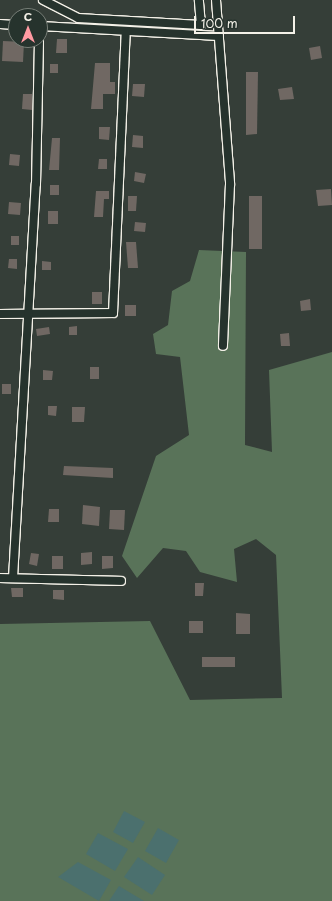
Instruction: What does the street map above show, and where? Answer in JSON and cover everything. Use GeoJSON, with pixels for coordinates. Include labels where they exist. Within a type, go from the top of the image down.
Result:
{"type":"FeatureCollection","features":[{"type":"Feature","properties":{"kind":"street"},"geometry":{"type":"LineString","coordinates":[[43,0],[78,18],[200,25],[199,0]]}},
{"type":"Feature","properties":{"kind":"street"},"geometry":{"type":"LineString","coordinates":[[216,0],[230,184],[223,346]]}},
{"type":"Feature","properties":{"kind":"street"},"geometry":{"type":"LineString","coordinates":[[48,26],[219,36]]}},
{"type":"Feature","properties":{"kind":"street"},"geometry":{"type":"LineString","coordinates":[[0,314],[113,313],[126,31]]}},
{"type":"Feature","properties":{"kind":"street"},"geometry":{"type":"LineString","coordinates":[[13,578],[27,314],[36,184],[39,48]]}},
{"type":"Feature","properties":{"kind":"street"},"geometry":{"type":"LineString","coordinates":[[0,578],[121,581]]}},
{"type":"Feature","properties":{"kind":"green space"},"geometry":{"type":"Polygon","coordinates":[[[199,250],[246,252],[245,445],[272,452],[269,370],[332,352],[332,901],[0,901],[0,624],[150,621],[190,700],[282,698],[276,555],[256,539],[234,549],[237,582],[200,572],[186,551],[163,548],[137,578],[122,556],[156,456],[189,435],[180,357],[156,354],[153,334],[168,325],[172,291],[190,281],[199,250]]]}},
{"type":"Feature","properties":{"kind":"water"},"geometry":{"type":"Polygon","coordinates":[[[124,811],[145,822],[133,843],[113,832],[124,811]]]}},
{"type":"Feature","properties":{"kind":"water"},"geometry":{"type":"Polygon","coordinates":[[[158,828],[179,840],[166,863],[145,851],[158,828]]]}},
{"type":"Feature","properties":{"kind":"water"},"geometry":{"type":"Polygon","coordinates":[[[98,833],[128,849],[115,871],[86,854],[98,833]]]}},
{"type":"Feature","properties":{"kind":"water"},"geometry":{"type":"Polygon","coordinates":[[[138,857],[165,875],[152,895],[124,877],[138,857]]]}},
{"type":"Feature","properties":{"kind":"water"},"geometry":{"type":"Polygon","coordinates":[[[78,862],[111,880],[99,901],[58,877],[78,862]]]}},
{"type":"Feature","properties":{"kind":"water"},"geometry":{"type":"Polygon","coordinates":[[[119,886],[144,901],[109,901],[119,886]]]}},
{"type":"Feature","properties":{"kind":"building"},"geometry":{"type":"Polygon","coordinates":[[[57,39],[67,39],[67,53],[56,53],[57,39]]]}},
{"type":"Feature","properties":{"kind":"building"},"geometry":{"type":"Polygon","coordinates":[[[3,41],[8,41],[8,48],[24,48],[23,62],[2,61],[3,41]]]}},
{"type":"Feature","properties":{"kind":"building"},"geometry":{"type":"Polygon","coordinates":[[[320,46],[322,58],[311,60],[309,48],[320,46]]]}},
{"type":"Feature","properties":{"kind":"building"},"geometry":{"type":"Polygon","coordinates":[[[95,63],[110,63],[110,82],[115,82],[115,94],[103,94],[103,109],[91,109],[95,63]]]}},
{"type":"Feature","properties":{"kind":"building"},"geometry":{"type":"Polygon","coordinates":[[[50,64],[58,64],[58,73],[50,73],[50,64]]]}},
{"type":"Feature","properties":{"kind":"building"},"geometry":{"type":"Polygon","coordinates":[[[246,72],[258,72],[257,134],[246,135],[246,72]]]}},
{"type":"Feature","properties":{"kind":"building"},"geometry":{"type":"Polygon","coordinates":[[[133,84],[145,84],[144,97],[132,96],[133,84]]]}},
{"type":"Feature","properties":{"kind":"building"},"geometry":{"type":"Polygon","coordinates":[[[292,87],[294,99],[280,100],[278,89],[292,87]]]}},
{"type":"Feature","properties":{"kind":"building"},"geometry":{"type":"Polygon","coordinates":[[[23,94],[32,94],[32,110],[22,109],[23,94]]]}},
{"type":"Feature","properties":{"kind":"building"},"geometry":{"type":"Polygon","coordinates":[[[99,127],[110,127],[109,140],[99,139],[99,127]]]}},
{"type":"Feature","properties":{"kind":"building"},"geometry":{"type":"Polygon","coordinates":[[[133,135],[143,136],[143,148],[132,147],[133,135]]]}},
{"type":"Feature","properties":{"kind":"building"},"geometry":{"type":"Polygon","coordinates":[[[52,138],[60,138],[59,170],[49,170],[52,138]]]}},
{"type":"Feature","properties":{"kind":"building"},"geometry":{"type":"Polygon","coordinates":[[[10,154],[20,155],[19,166],[9,165],[10,154]]]}},
{"type":"Feature","properties":{"kind":"building"},"geometry":{"type":"Polygon","coordinates":[[[99,159],[107,159],[107,169],[98,169],[99,159]]]}},
{"type":"Feature","properties":{"kind":"building"},"geometry":{"type":"Polygon","coordinates":[[[135,172],[146,174],[144,183],[134,181],[135,172]]]}},
{"type":"Feature","properties":{"kind":"building"},"geometry":{"type":"Polygon","coordinates":[[[50,185],[59,185],[59,195],[50,195],[50,185]]]}},
{"type":"Feature","properties":{"kind":"building"},"geometry":{"type":"Polygon","coordinates":[[[331,189],[332,205],[318,206],[316,190],[331,189]]]}},
{"type":"Feature","properties":{"kind":"building"},"geometry":{"type":"Polygon","coordinates":[[[96,191],[109,191],[109,199],[104,199],[103,217],[94,217],[96,191]]]}},
{"type":"Feature","properties":{"kind":"building"},"geometry":{"type":"Polygon","coordinates":[[[128,196],[137,196],[136,211],[128,211],[128,196]]]}},
{"type":"Feature","properties":{"kind":"building"},"geometry":{"type":"Polygon","coordinates":[[[249,196],[262,196],[262,249],[249,249],[249,196]]]}},
{"type":"Feature","properties":{"kind":"building"},"geometry":{"type":"Polygon","coordinates":[[[9,202],[21,203],[20,215],[8,214],[9,202]]]}},
{"type":"Feature","properties":{"kind":"building"},"geometry":{"type":"Polygon","coordinates":[[[48,211],[58,211],[58,224],[48,224],[48,211]]]}},
{"type":"Feature","properties":{"kind":"building"},"geometry":{"type":"Polygon","coordinates":[[[135,222],[146,223],[145,232],[134,231],[135,222]]]}},
{"type":"Feature","properties":{"kind":"building"},"geometry":{"type":"Polygon","coordinates":[[[11,236],[19,236],[19,245],[11,245],[11,236]]]}},
{"type":"Feature","properties":{"kind":"building"},"geometry":{"type":"Polygon","coordinates":[[[126,242],[136,242],[138,268],[128,268],[126,242]]]}},
{"type":"Feature","properties":{"kind":"building"},"geometry":{"type":"Polygon","coordinates":[[[9,259],[17,259],[17,269],[8,268],[9,259]]]}},
{"type":"Feature","properties":{"kind":"building"},"geometry":{"type":"Polygon","coordinates":[[[42,261],[51,262],[51,270],[42,270],[42,261]]]}},
{"type":"Feature","properties":{"kind":"building"},"geometry":{"type":"Polygon","coordinates":[[[92,292],[102,292],[102,304],[92,304],[92,292]]]}},
{"type":"Feature","properties":{"kind":"building"},"geometry":{"type":"Polygon","coordinates":[[[310,299],[311,310],[301,311],[300,301],[310,299]]]}},
{"type":"Feature","properties":{"kind":"building"},"geometry":{"type":"Polygon","coordinates":[[[125,305],[136,305],[136,316],[125,316],[125,305]]]}},
{"type":"Feature","properties":{"kind":"building"},"geometry":{"type":"Polygon","coordinates":[[[77,326],[77,335],[69,335],[69,327],[77,326]]]}},
{"type":"Feature","properties":{"kind":"building"},"geometry":{"type":"Polygon","coordinates":[[[49,327],[50,334],[37,336],[36,329],[49,327]]]}},
{"type":"Feature","properties":{"kind":"building"},"geometry":{"type":"Polygon","coordinates":[[[289,333],[290,346],[281,346],[280,334],[289,333]]]}},
{"type":"Feature","properties":{"kind":"building"},"geometry":{"type":"Polygon","coordinates":[[[90,367],[99,367],[99,379],[90,379],[90,367]]]}},
{"type":"Feature","properties":{"kind":"building"},"geometry":{"type":"Polygon","coordinates":[[[43,370],[53,371],[52,380],[43,380],[43,370]]]}},
{"type":"Feature","properties":{"kind":"building"},"geometry":{"type":"Polygon","coordinates":[[[2,384],[11,384],[11,394],[2,394],[2,384]]]}},
{"type":"Feature","properties":{"kind":"building"},"geometry":{"type":"Polygon","coordinates":[[[48,406],[57,406],[56,416],[48,415],[48,406]]]}},
{"type":"Feature","properties":{"kind":"building"},"geometry":{"type":"Polygon","coordinates":[[[72,407],[85,407],[84,422],[72,422],[72,407]]]}},
{"type":"Feature","properties":{"kind":"building"},"geometry":{"type":"Polygon","coordinates":[[[64,466],[113,468],[113,478],[63,475],[64,466]]]}},
{"type":"Feature","properties":{"kind":"building"},"geometry":{"type":"Polygon","coordinates":[[[83,505],[100,507],[99,526],[82,524],[83,505]]]}},
{"type":"Feature","properties":{"kind":"building"},"geometry":{"type":"Polygon","coordinates":[[[49,509],[59,509],[59,522],[48,522],[49,509]]]}},
{"type":"Feature","properties":{"kind":"building"},"geometry":{"type":"Polygon","coordinates":[[[110,510],[125,510],[124,530],[109,529],[110,510]]]}},
{"type":"Feature","properties":{"kind":"building"},"geometry":{"type":"Polygon","coordinates":[[[92,552],[92,564],[81,565],[81,553],[92,552]]]}},
{"type":"Feature","properties":{"kind":"building"},"geometry":{"type":"Polygon","coordinates":[[[31,553],[39,554],[37,566],[29,564],[31,553]]]}},
{"type":"Feature","properties":{"kind":"building"},"geometry":{"type":"Polygon","coordinates":[[[52,556],[63,556],[63,569],[52,569],[52,556]]]}},
{"type":"Feature","properties":{"kind":"building"},"geometry":{"type":"Polygon","coordinates":[[[102,556],[113,556],[113,568],[102,569],[102,556]]]}},
{"type":"Feature","properties":{"kind":"building"},"geometry":{"type":"Polygon","coordinates":[[[195,583],[204,583],[203,596],[195,596],[195,583]]]}},
{"type":"Feature","properties":{"kind":"building"},"geometry":{"type":"Polygon","coordinates":[[[11,588],[23,588],[23,597],[12,597],[11,588]]]}},
{"type":"Feature","properties":{"kind":"building"},"geometry":{"type":"Polygon","coordinates":[[[53,590],[64,590],[64,600],[53,599],[53,590]]]}},
{"type":"Feature","properties":{"kind":"building"},"geometry":{"type":"Polygon","coordinates":[[[236,613],[250,614],[250,634],[236,634],[236,613]]]}},
{"type":"Feature","properties":{"kind":"building"},"geometry":{"type":"Polygon","coordinates":[[[189,621],[203,621],[203,633],[189,633],[189,621]]]}},
{"type":"Feature","properties":{"kind":"building"},"geometry":{"type":"Polygon","coordinates":[[[202,657],[235,657],[235,667],[202,667],[202,657]]]}}]}
